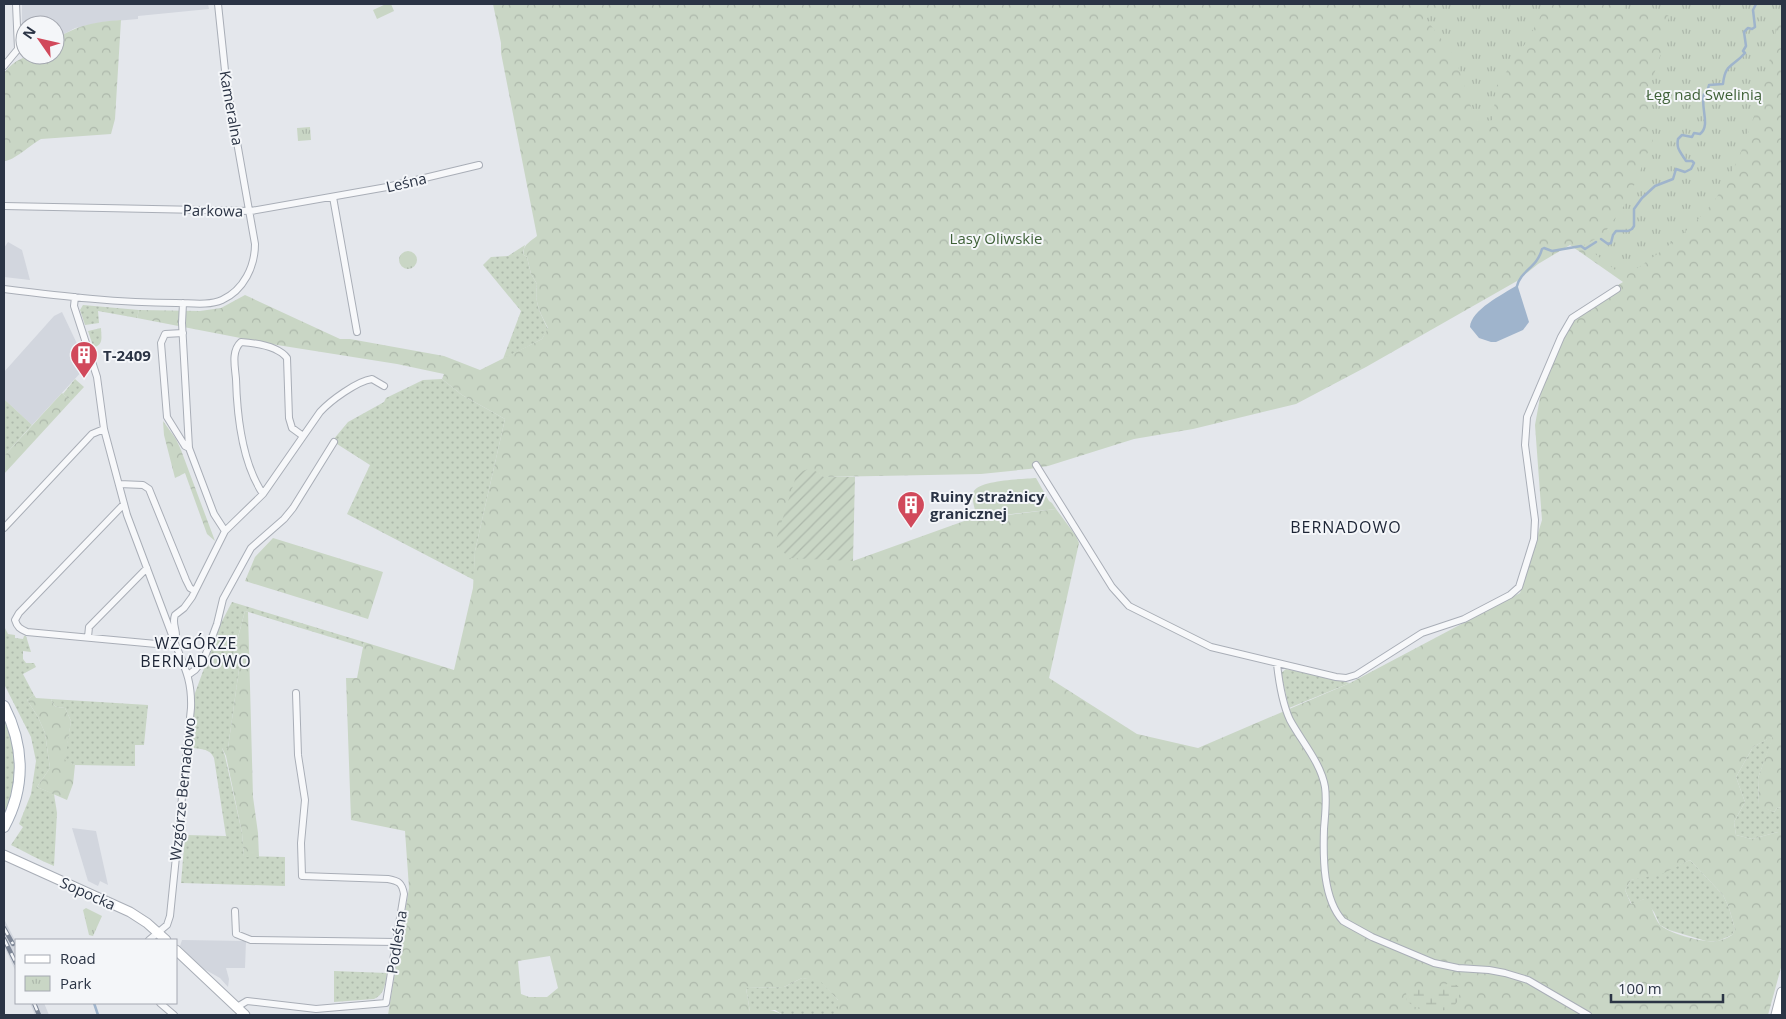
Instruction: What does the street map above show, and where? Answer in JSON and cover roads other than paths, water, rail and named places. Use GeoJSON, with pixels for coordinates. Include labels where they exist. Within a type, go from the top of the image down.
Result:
{"type":"FeatureCollection","features":[{"type":"Feature","properties":{"kind":"main road"},"geometry":{"type":"LineString","coordinates":[[4,706],[15,732],[21,765],[16,800],[4,827]]}},
{"type":"Feature","properties":{"kind":"main road","name":"Sopocka"},"geometry":{"type":"LineString","coordinates":[[4,854],[130,912],[142,919],[165,939]]}},
{"type":"Feature","properties":{"kind":"main road"},"geometry":{"type":"LineString","coordinates":[[178,952],[246,1015]]}},
{"type":"Feature","properties":{"kind":"main road"},"geometry":{"type":"LineString","coordinates":[[1776,1015],[1782,992]]}},
{"type":"Feature","properties":{"kind":"street"},"geometry":{"type":"LineString","coordinates":[[4,66],[18,49],[16,4]]}},
{"type":"Feature","properties":{"kind":"street","name":"Kameralna"},"geometry":{"type":"LineString","coordinates":[[218,4],[226,75],[251,211]]}},
{"type":"Feature","properties":{"kind":"street","name":"Leśna"},"geometry":{"type":"LineString","coordinates":[[251,211],[387,187],[479,165]]}},
{"type":"Feature","properties":{"kind":"street"},"geometry":{"type":"LineString","coordinates":[[333,197],[357,332]]}},
{"type":"Feature","properties":{"kind":"street","name":"Parkowa"},"geometry":{"type":"LineString","coordinates":[[4,206],[251,211],[255,252],[250,272],[227,297],[219,301],[197,304],[136,302],[4,289]]}},
{"type":"Feature","properties":{"kind":"street"},"geometry":{"type":"LineString","coordinates":[[1036,465],[1112,588],[1129,606],[1211,647],[1336,677],[1346,678],[1356,675],[1422,633],[1464,619],[1516,590],[1521,582],[1534,539],[1535,520],[1525,445],[1527,417],[1561,338],[1572,318],[1617,289]]}},
{"type":"Feature","properties":{"kind":"street","name":"Wzgórze Bernadowo"},"geometry":{"type":"LineString","coordinates":[[75,297],[74,306],[97,377],[104,428],[124,504],[188,675],[191,690],[191,708],[170,916],[167,925],[159,934]]}},
{"type":"Feature","properties":{"kind":"street"},"geometry":{"type":"LineString","coordinates":[[183,303],[189,448],[214,514],[225,531]]}},
{"type":"Feature","properties":{"kind":"street"},"geometry":{"type":"LineString","coordinates":[[183,333],[165,334],[161,343],[166,417],[185,446],[189,448]]}},
{"type":"Feature","properties":{"kind":"street"},"geometry":{"type":"LineString","coordinates":[[264,494],[258,486],[246,451],[238,417],[235,352],[241,342],[272,348],[284,354],[287,358],[290,424],[292,428],[303,436]]}},
{"type":"Feature","properties":{"kind":"street","name":"Wzgórze Bernadowo"},"geometry":{"type":"LineString","coordinates":[[175,643],[177,634],[173,625],[175,615],[189,602],[225,531],[264,494],[303,436],[328,404],[363,381],[372,379],[384,386]]}},
{"type":"Feature","properties":{"kind":"street"},"geometry":{"type":"LineString","coordinates":[[4,528],[92,434],[104,428]]}},
{"type":"Feature","properties":{"kind":"street"},"geometry":{"type":"LineString","coordinates":[[188,675],[195,670],[204,658],[224,599],[251,548],[293,508],[334,442]]}},
{"type":"Feature","properties":{"kind":"street"},"geometry":{"type":"LineString","coordinates":[[119,484],[143,485],[150,489],[186,580],[190,588],[195,591]]}},
{"type":"Feature","properties":{"kind":"street"},"geometry":{"type":"LineString","coordinates":[[124,504],[18,614],[15,620],[16,625],[27,632],[167,645],[175,643]]}},
{"type":"Feature","properties":{"kind":"street"},"geometry":{"type":"LineString","coordinates":[[88,637],[89,627],[147,568]]}},
{"type":"Feature","properties":{"kind":"street"},"geometry":{"type":"LineString","coordinates":[[1277,664],[1289,718],[1317,764],[1325,787],[1324,857],[1329,892],[1343,921],[1372,937],[1434,963],[1458,968],[1489,970],[1528,980],[1588,1015]]}},
{"type":"Feature","properties":{"kind":"street","name":"Podleśna"},"geometry":{"type":"LineString","coordinates":[[237,1007],[247,1001],[316,1009],[386,1003],[404,894],[403,886],[400,882],[388,879],[302,876],[301,843],[305,800],[298,755],[296,693]]}},
{"type":"Feature","properties":{"kind":"street"},"geometry":{"type":"LineString","coordinates":[[235,911],[236,934],[251,940],[396,942]]}},
{"type":"Feature","properties":{"kind":"street"},"geometry":{"type":"LineString","coordinates":[[151,939],[159,934]]}},
{"type":"Feature","properties":{"kind":"street"},"geometry":{"type":"LineString","coordinates":[[161,1004],[174,1015]]}},
{"type":"Feature","properties":{"kind":"water"},"geometry":{"type":"Polygon","coordinates":[[[1516,286],[1518,287],[1529,322],[1523,330],[1496,342],[1479,338],[1470,327],[1476,315],[1488,303],[1516,286]]]}},
{"type":"Feature","properties":{"kind":"waterway"},"geometry":{"type":"LineString","coordinates":[[1601,239],[1608,244],[1611,243],[1616,231],[1632,229],[1634,226],[1634,209],[1642,198],[1655,186],[1673,179],[1676,169],[1685,172],[1691,169],[1694,163],[1686,161],[1678,148],[1678,139],[1682,135],[1692,137],[1694,133],[1700,134],[1703,130],[1705,126],[1704,94],[1707,92],[1709,85],[1723,84],[1724,77],[1730,66],[1745,53],[1743,51],[1746,46],[1744,32],[1748,28],[1752,29],[1755,27],[1753,10],[1756,4]]}},
{"type":"Feature","properties":{"kind":"waterway"},"geometry":{"type":"LineString","coordinates":[[1517,286],[1522,276],[1537,261],[1542,249],[1552,251],[1581,246],[1585,249],[1596,242]]}},
{"type":"Feature","properties":{"kind":"waterway"},"geometry":{"type":"LineString","coordinates":[[94,1004],[98,1015]]}},
{"type":"Feature","properties":{"kind":"railway"},"geometry":{"type":"LineString","coordinates":[[4,928],[13,944]]}},
{"type":"Feature","properties":{"kind":"railway"},"geometry":{"type":"LineString","coordinates":[[4,939],[15,961]]}},
{"type":"Feature","properties":{"kind":"railway"},"geometry":{"type":"LineString","coordinates":[[34,1004],[39,1015]]}},
{"type":"Feature","properties":{"kind":"place","name":"T-2409"},"geometry":{"type":"Point","coordinates":[84,379]}},
{"type":"Feature","properties":{"kind":"place","name":"Ruiny strażnicy granicznej"},"geometry":{"type":"Point","coordinates":[911,529]}},
{"type":"Feature","properties":{"kind":"district","name":"BERNADOWO"},"geometry":{"type":"Point","coordinates":[1346,527]}},
{"type":"Feature","properties":{"kind":"district","name":"WZGÓRZE BERNADOWO"},"geometry":{"type":"Point","coordinates":[196,652]}},
{"type":"Feature","properties":{"kind":"park label","name":"Łęg nad Swelinią"},"geometry":{"type":"Point","coordinates":[1704,94]}},
{"type":"Feature","properties":{"kind":"park label","name":"Lasy Oliwskie"},"geometry":{"type":"Point","coordinates":[996,238]}}]}
